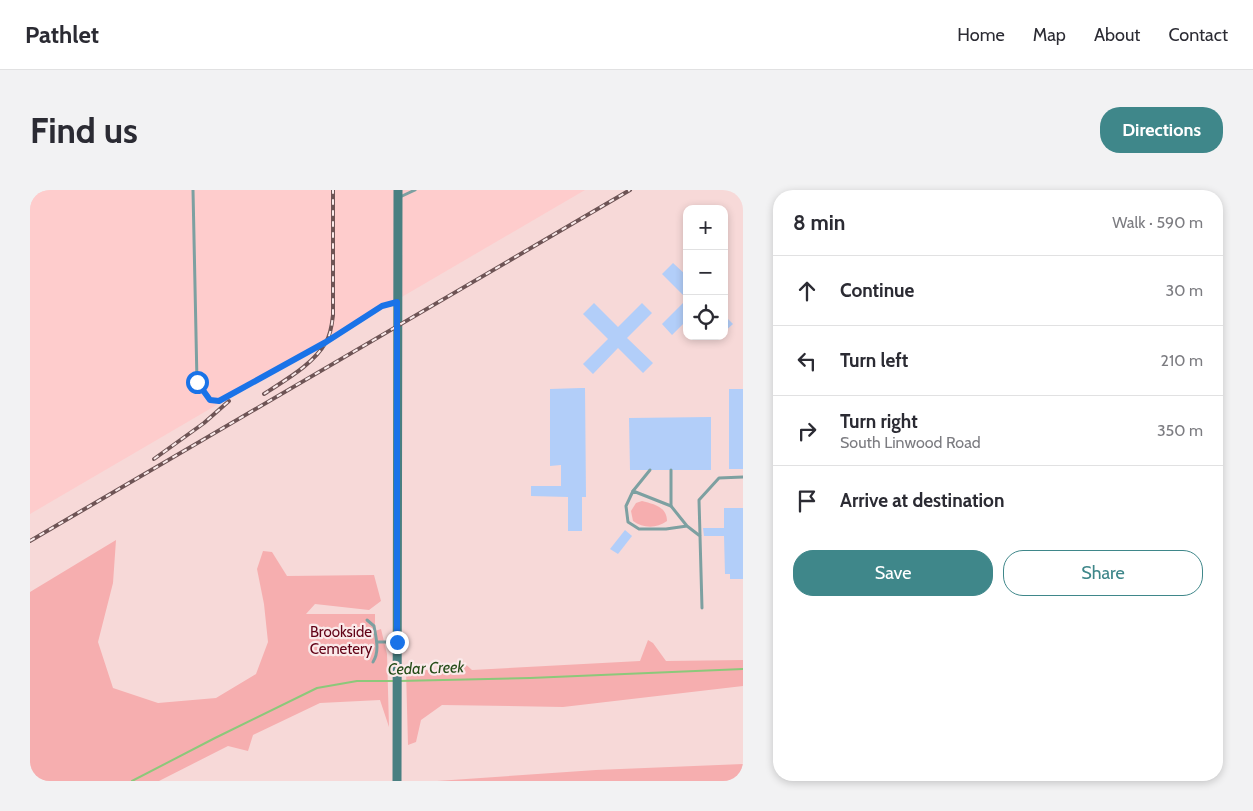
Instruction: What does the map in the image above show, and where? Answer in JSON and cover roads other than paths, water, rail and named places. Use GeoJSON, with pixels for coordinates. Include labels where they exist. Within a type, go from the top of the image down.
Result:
{"type":"FeatureCollection","features":[{"type":"Feature","properties":{"kind":"main road"},"geometry":{"type":"LineString","coordinates":[[397,781],[398,194]]}},
{"type":"Feature","properties":{"kind":"lane"},"geometry":{"type":"LineString","coordinates":[[193,190],[197,382],[210,400],[219,401],[326,342],[382,306],[397,302]]}},
{"type":"Feature","properties":{"kind":"lane"},"geometry":{"type":"LineString","coordinates":[[398,194],[415,190]]}},
{"type":"Feature","properties":{"kind":"lane"},"geometry":{"type":"LineString","coordinates":[[650,470],[633,492],[626,506],[628,522],[639,529],[666,529],[687,526]]}},
{"type":"Feature","properties":{"kind":"lane"},"geometry":{"type":"LineString","coordinates":[[671,470],[671,506]]}},
{"type":"Feature","properties":{"kind":"lane"},"geometry":{"type":"LineString","coordinates":[[702,608],[699,500],[719,478],[743,477]]}},
{"type":"Feature","properties":{"kind":"lane"},"geometry":{"type":"LineString","coordinates":[[633,492],[671,506],[687,526],[700,536]]}},
{"type":"Feature","properties":{"kind":"lane"},"geometry":{"type":"LineString","coordinates":[[367,620],[374,626],[377,642],[376,657],[373,662]]}},
{"type":"Feature","properties":{"kind":"lane"},"geometry":{"type":"LineString","coordinates":[[377,642],[397,642]]}},
{"type":"Feature","properties":{"kind":"waterway","name":"Cedar Creek"},"geometry":{"type":"LineString","coordinates":[[399,681],[530,678],[743,669]]}},
{"type":"Feature","properties":{"kind":"waterway","name":"Cedar Creek"},"geometry":{"type":"LineString","coordinates":[[132,781],[317,688],[357,681],[394,681]]}},
{"type":"Feature","properties":{"kind":"railway"},"geometry":{"type":"LineString","coordinates":[[264,394],[314,358],[329,336],[333,315],[333,190]]}},
{"type":"Feature","properties":{"kind":"railway"},"geometry":{"type":"LineString","coordinates":[[30,541],[630,190]]}},
{"type":"Feature","properties":{"kind":"railway"},"geometry":{"type":"LineString","coordinates":[[154,459],[204,423],[229,401]]}},
{"type":"Feature","properties":{"kind":"park label","name":"Brookside Cemetery"},"geometry":{"type":"Point","coordinates":[341,640]}}]}
